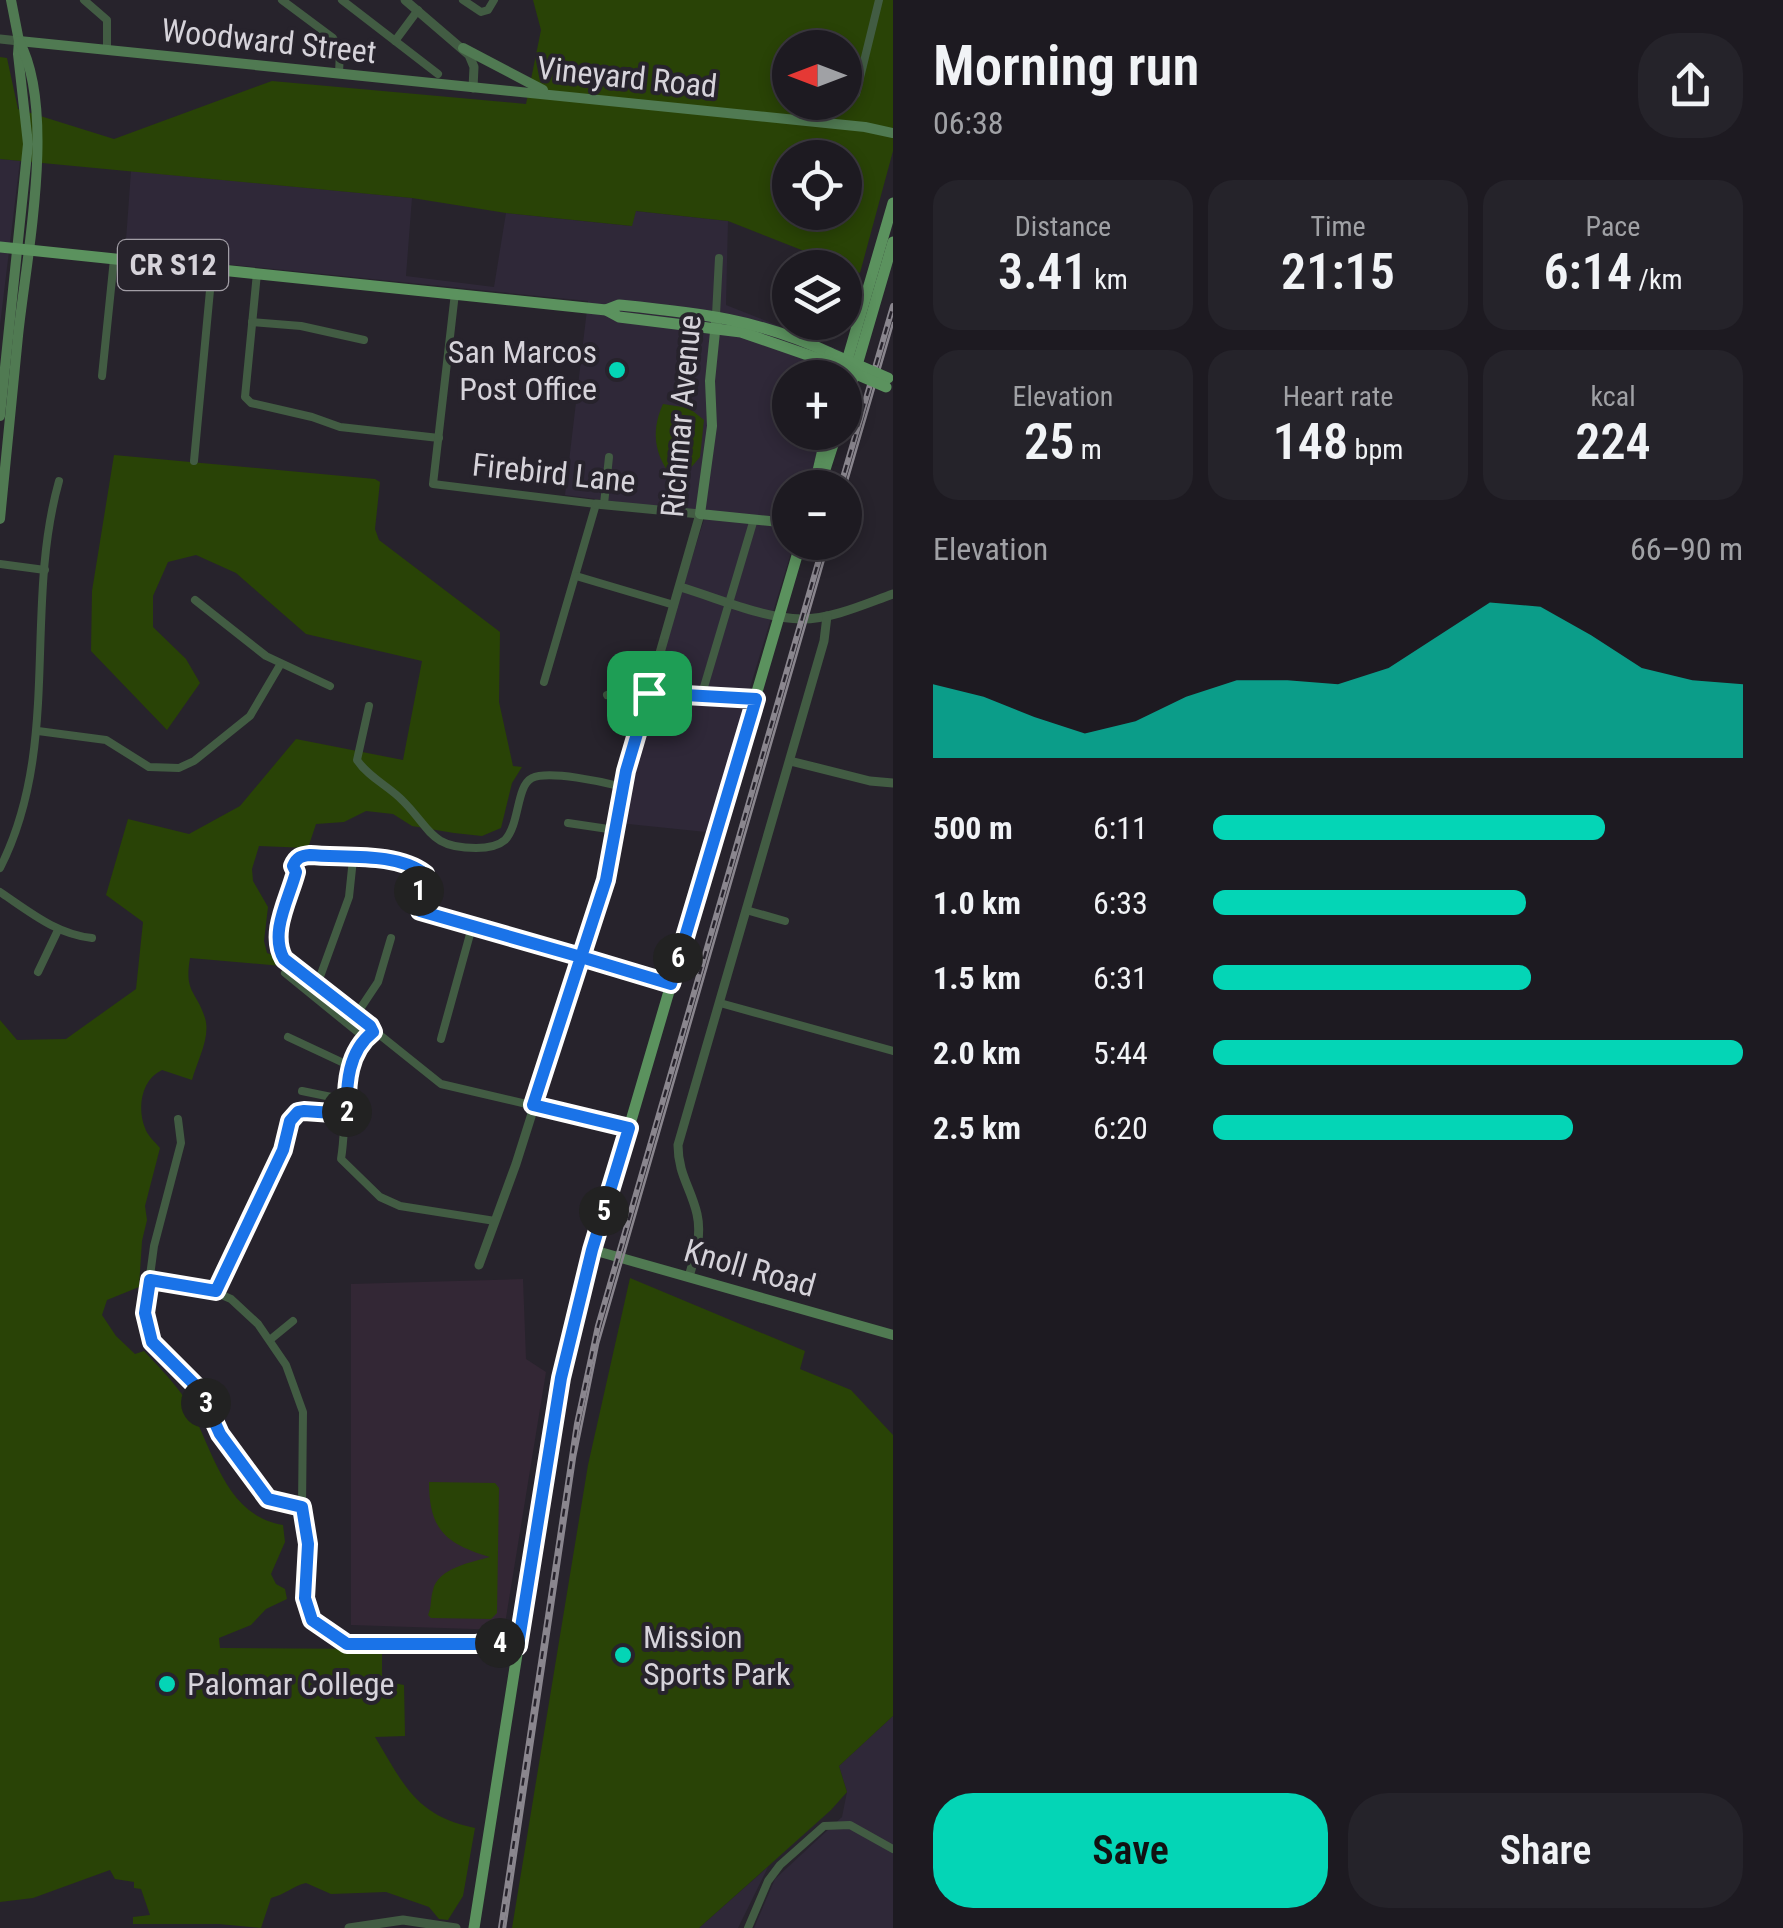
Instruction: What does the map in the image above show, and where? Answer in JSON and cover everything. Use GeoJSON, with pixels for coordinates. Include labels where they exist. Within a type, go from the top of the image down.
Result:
{"type":"FeatureCollection","features":[{"type":"Feature","properties":{"kind":"main road"},"geometry":{"type":"LineString","coordinates":[[0,519],[31,173],[31,115],[11,0]]}},
{"type":"Feature","properties":{"kind":"main road","name":"Woodward Street"},"geometry":{"type":"LineString","coordinates":[[19,41],[473,88]]}},
{"type":"Feature","properties":{"kind":"main road"},"geometry":{"type":"LineString","coordinates":[[464,48],[553,95]]}},
{"type":"Feature","properties":{"kind":"main road","name":"Vineyard Road"},"geometry":{"type":"LineString","coordinates":[[473,88],[893,133]]}},
{"type":"Feature","properties":{"kind":"main road"},"geometry":{"type":"LineString","coordinates":[[851,360],[893,203]]}},
{"type":"Feature","properties":{"kind":"main road"},"geometry":{"type":"LineString","coordinates":[[852,360],[893,242]]}},
{"type":"Feature","properties":{"kind":"main road","name":"CR S12"},"geometry":{"type":"LineString","coordinates":[[0,247],[455,293],[606,310],[619,316],[716,321],[829,358],[890,384]]}},
{"type":"Feature","properties":{"kind":"main road"},"geometry":{"type":"LineString","coordinates":[[0,416],[23,250]]}},
{"type":"Feature","properties":{"kind":"main road","name":"Richmar Avenue"},"geometry":{"type":"LineString","coordinates":[[700,514],[712,426],[710,381],[716,321]]}},
{"type":"Feature","properties":{"kind":"main road","name":"Firebird Lane"},"geometry":{"type":"LineString","coordinates":[[700,514],[772,521]]}},
{"type":"Feature","properties":{"kind":"main road"},"geometry":{"type":"LineString","coordinates":[[474,1928],[561,1378],[592,1250],[796,560]]}},
{"type":"Feature","properties":{"kind":"main road","name":"Knoll Road"},"geometry":{"type":"LineString","coordinates":[[592,1250],[893,1336]]}},
{"type":"Feature","properties":{"kind":"street"},"geometry":{"type":"LineString","coordinates":[[84,0],[107,20],[107,49]]}},
{"type":"Feature","properties":{"kind":"street"},"geometry":{"type":"LineString","coordinates":[[282,0],[333,38],[340,52],[339,74]]}},
{"type":"Feature","properties":{"kind":"street"},"geometry":{"type":"LineString","coordinates":[[342,0],[438,74]]}},
{"type":"Feature","properties":{"kind":"street"},"geometry":{"type":"LineString","coordinates":[[405,0],[464,48],[474,67],[473,88]]}},
{"type":"Feature","properties":{"kind":"street"},"geometry":{"type":"LineString","coordinates":[[463,0],[481,12],[488,10],[494,0]]}},
{"type":"Feature","properties":{"kind":"street"},"geometry":{"type":"LineString","coordinates":[[862,69],[879,0]]}},
{"type":"Feature","properties":{"kind":"street"},"geometry":{"type":"LineString","coordinates":[[395,41],[418,10]]}},
{"type":"Feature","properties":{"kind":"street","name":"Woodward Street"},"geometry":{"type":"LineString","coordinates":[[0,39],[19,41]]}},
{"type":"Feature","properties":{"kind":"street","name":"Richmar Avenue"},"geometry":{"type":"LineString","coordinates":[[716,321],[719,258]]}},
{"type":"Feature","properties":{"kind":"street"},"geometry":{"type":"LineString","coordinates":[[102,376],[114,259]]}},
{"type":"Feature","properties":{"kind":"street"},"geometry":{"type":"LineString","coordinates":[[194,460],[212,269]]}},
{"type":"Feature","properties":{"kind":"street"},"geometry":{"type":"LineString","coordinates":[[257,273],[245,397],[254,404],[312,416],[340,427],[439,438],[455,293]]}},
{"type":"Feature","properties":{"kind":"street"},"geometry":{"type":"LineString","coordinates":[[252,322],[301,326],[364,340]]}},
{"type":"Feature","properties":{"kind":"street","name":"Firebird Lane"},"geometry":{"type":"LineString","coordinates":[[439,438],[432,484],[700,514]]}},
{"type":"Feature","properties":{"kind":"street"},"geometry":{"type":"LineString","coordinates":[[544,682],[600,504],[608,457]]}},
{"type":"Feature","properties":{"kind":"street"},"geometry":{"type":"LineString","coordinates":[[0,868],[27,802],[38,731],[40,614],[59,481]]}},
{"type":"Feature","properties":{"kind":"street","name":"Richmar Avenue"},"geometry":{"type":"LineString","coordinates":[[478,1265],[606,880],[624,786],[700,514]]}},
{"type":"Feature","properties":{"kind":"street"},"geometry":{"type":"LineString","coordinates":[[701,697],[754,519]]}},
{"type":"Feature","properties":{"kind":"street"},"geometry":{"type":"LineString","coordinates":[[0,564],[45,570]]}},
{"type":"Feature","properties":{"kind":"street"},"geometry":{"type":"LineString","coordinates":[[576,576],[674,605]]}},
{"type":"Feature","properties":{"kind":"street"},"geometry":{"type":"LineString","coordinates":[[680,587],[802,619],[827,616],[893,594]]}},
{"type":"Feature","properties":{"kind":"street"},"geometry":{"type":"LineString","coordinates":[[195,600],[280,665],[330,686]]}},
{"type":"Feature","properties":{"kind":"street"},"geometry":{"type":"LineString","coordinates":[[689,1276],[698,1247],[698,1218],[682,1178],[678,1145],[824,641],[827,616]]}},
{"type":"Feature","properties":{"kind":"street"},"geometry":{"type":"LineString","coordinates":[[38,731],[106,740],[149,767],[179,768],[194,761],[250,716],[280,665]]}},
{"type":"Feature","properties":{"kind":"street"},"geometry":{"type":"LineString","coordinates":[[607,695],[620,690],[756,699]]}},
{"type":"Feature","properties":{"kind":"street"},"geometry":{"type":"LineString","coordinates":[[369,706],[357,760],[404,801],[430,836],[456,848],[490,847],[502,842],[516,825],[520,798],[531,778],[550,776],[624,786]]}},
{"type":"Feature","properties":{"kind":"street"},"geometry":{"type":"LineString","coordinates":[[790,761],[870,781],[893,782]]}},
{"type":"Feature","properties":{"kind":"street"},"geometry":{"type":"LineString","coordinates":[[568,823],[615,830]]}},
{"type":"Feature","properties":{"kind":"street"},"geometry":{"type":"LineString","coordinates":[[369,1035],[356,1015],[284,959],[279,950],[277,938],[296,872],[293,866],[300,856],[353,858],[415,867],[425,874],[417,898],[420,911],[671,984]]}},
{"type":"Feature","properties":{"kind":"street"},"geometry":{"type":"LineString","coordinates":[[317,985],[349,897],[353,858]]}},
{"type":"Feature","properties":{"kind":"street"},"geometry":{"type":"LineString","coordinates":[[0,892],[58,930],[92,938]]}},
{"type":"Feature","properties":{"kind":"street"},"geometry":{"type":"LineString","coordinates":[[746,910],[784,922]]}},
{"type":"Feature","properties":{"kind":"street"},"geometry":{"type":"LineString","coordinates":[[440,1039],[472,927]]}},
{"type":"Feature","properties":{"kind":"street"},"geometry":{"type":"LineString","coordinates":[[38,972],[58,930]]}},
{"type":"Feature","properties":{"kind":"street"},"geometry":{"type":"LineString","coordinates":[[356,1015],[378,982],[391,938]]}},
{"type":"Feature","properties":{"kind":"street"},"geometry":{"type":"LineString","coordinates":[[285,973],[441,1084],[629,1128]]}},
{"type":"Feature","properties":{"kind":"street"},"geometry":{"type":"LineString","coordinates":[[720,1002],[893,1051]]}},
{"type":"Feature","properties":{"kind":"street"},"geometry":{"type":"LineString","coordinates":[[369,1035],[355,1050],[350,1066],[341,1158],[380,1197],[400,1206],[495,1222]]}},
{"type":"Feature","properties":{"kind":"street"},"geometry":{"type":"LineString","coordinates":[[288,1037],[350,1066]]}},
{"type":"Feature","properties":{"kind":"street"},"geometry":{"type":"LineString","coordinates":[[302,1092],[346,1100]]}},
{"type":"Feature","properties":{"kind":"street"},"geometry":{"type":"LineString","coordinates":[[216,1291],[283,1150],[290,1121],[304,1111],[347,1114]]}},
{"type":"Feature","properties":{"kind":"street"},"geometry":{"type":"LineString","coordinates":[[178,1119],[181,1143],[154,1246],[145,1313],[152,1342],[200,1390],[220,1434],[268,1499],[302,1507]]}},
{"type":"Feature","properties":{"kind":"street"},"geometry":{"type":"LineString","coordinates":[[150,1280],[216,1291],[231,1299],[271,1340],[286,1365],[304,1412],[302,1507],[308,1544],[307,1608],[312,1620],[347,1644],[490,1641],[518,1646]]}},
{"type":"Feature","properties":{"kind":"street"},"geometry":{"type":"LineString","coordinates":[[271,1340],[293,1321]]}},
{"type":"Feature","properties":{"kind":"street"},"geometry":{"type":"LineString","coordinates":[[748,1928],[768,1881],[780,1865],[824,1826],[850,1824],[893,1849]]}},
{"type":"Feature","properties":{"kind":"street"},"geometry":{"type":"LineString","coordinates":[[349,1928],[404,1920],[456,1928]]}},
{"type":"Feature","properties":{"kind":"shaded area"},"geometry":{"type":"Polygon","coordinates":[[[0,159],[20,161],[0,325],[0,159]]]}},
{"type":"Feature","properties":{"kind":"shaded area"},"geometry":{"type":"Polygon","coordinates":[[[131,171],[412,198],[406,276],[494,287],[506,213],[631,226],[635,211],[728,221],[726,305],[772,323],[772,340],[814,340],[842,351],[840,360],[772,360],[772,450],[818,450],[812,470],[772,470],[772,560],[789,560],[706,832],[609,822],[706,513],[565,495],[588,301],[125,254],[131,171]]]}},
{"type":"Feature","properties":{"kind":"shaded area"},"geometry":{"type":"Polygon","coordinates":[[[523,1279],[526,1359],[546,1372],[504,1630],[351,1625],[351,1284],[523,1279]]]}},
{"type":"Feature","properties":{"kind":"shaded area"},"geometry":{"type":"Polygon","coordinates":[[[893,1716],[893,1928],[754,1928],[775,1879],[842,1817],[847,1792],[839,1766],[893,1716]]]}},
{"type":"Feature","properties":{"kind":"shaded area"},"geometry":{"type":"Polygon","coordinates":[[[768,1867],[738,1928],[699,1928],[768,1867]]]}},
{"type":"Feature","properties":{"kind":"green space"},"geometry":{"type":"Polygon","coordinates":[[[533,0],[893,0],[893,151],[862,266],[862,250],[802,250],[728,221],[636,211],[632,226],[506,213],[412,198],[0,159],[0,57],[7,58],[18,109],[114,139],[272,81],[526,104],[541,30],[533,0]]]}},
{"type":"Feature","properties":{"kind":"green space"},"geometry":{"type":"Polygon","coordinates":[[[663,404],[689,408],[704,420],[700,457],[677,484],[657,446],[656,426],[663,404]]]}},
{"type":"Feature","properties":{"kind":"green space"},"geometry":{"type":"Polygon","coordinates":[[[114,455],[375,479],[380,482],[375,529],[379,540],[500,632],[499,702],[513,766],[522,767],[512,783],[501,828],[482,836],[454,833],[412,826],[393,814],[366,811],[344,822],[316,824],[308,848],[259,846],[252,869],[253,881],[268,907],[264,941],[267,953],[278,957],[282,966],[190,958],[190,985],[205,1018],[205,1041],[192,1080],[162,1070],[145,1087],[141,1103],[143,1120],[147,1133],[160,1148],[145,1206],[147,1220],[139,1287],[107,1300],[102,1315],[116,1336],[135,1354],[144,1351],[181,1393],[231,1491],[262,1518],[283,1525],[285,1542],[271,1574],[276,1584],[285,1589],[287,1599],[266,1609],[251,1625],[219,1638],[220,1648],[382,1649],[382,1675],[388,1682],[404,1685],[405,1736],[375,1737],[404,1784],[425,1807],[455,1823],[475,1828],[463,1896],[448,1920],[439,1919],[429,1907],[386,1892],[331,1894],[306,1883],[271,1898],[261,1928],[133,1924],[133,1917],[150,1915],[141,1889],[134,1888],[134,1882],[115,1879],[110,1870],[33,1898],[0,1902],[0,1020],[17,1040],[66,1039],[136,989],[143,922],[106,895],[128,819],[189,834],[240,806],[296,739],[403,760],[422,661],[306,634],[236,573],[196,555],[168,562],[153,596],[153,627],[186,659],[200,683],[167,730],[91,651],[92,591],[114,455]]]}},
{"type":"Feature","properties":{"kind":"green space"},"geometry":{"type":"Polygon","coordinates":[[[630,1278],[805,1351],[800,1369],[851,1390],[893,1435],[893,1716],[839,1766],[847,1792],[831,1810],[699,1928],[512,1928],[588,1465],[630,1278]]]}},
{"type":"Feature","properties":{"kind":"green space"},"geometry":{"type":"Polygon","coordinates":[[[429,1482],[495,1483],[499,1488],[497,1613],[491,1619],[428,1615],[433,1590],[441,1576],[490,1557],[462,1547],[443,1533],[432,1512],[429,1482]]]}},
{"type":"Feature","properties":{"kind":"tram line"},"geometry":{"type":"LineString","coordinates":[[850,470],[893,323]]}},
{"type":"Feature","properties":{"kind":"tram line"},"geometry":{"type":"LineString","coordinates":[[505,1928],[575,1457],[598,1344],[824,560]]}},
{"type":"Feature","properties":{"kind":"railway"},"geometry":{"type":"LineString","coordinates":[[845,470],[893,306]]}},
{"type":"Feature","properties":{"kind":"railway"},"geometry":{"type":"LineString","coordinates":[[501,1928],[577,1424],[598,1326],[819,560]]}},
{"type":"Feature","properties":{"kind":"place","name":"San Marcos Post Office"},"geometry":{"type":"Point","coordinates":[617,370]}},
{"type":"Feature","properties":{"kind":"place","name":"Mission Sports Park"},"geometry":{"type":"Point","coordinates":[623,1655]}},
{"type":"Feature","properties":{"kind":"place","name":"Palomar College"},"geometry":{"type":"Point","coordinates":[167,1684]}},
{"type":"Feature","properties":{"kind":"route"},"geometry":{"type":"LineString","coordinates":[[649,693],[626,771],[606,880],[581,957],[420,911],[417,898],[425,874],[415,867],[387,860],[310,855],[295,861],[296,872],[277,938],[279,950],[284,959],[373,1032],[355,1050],[347,1114],[304,1111],[290,1121],[283,1150],[216,1291],[150,1280],[145,1313],[152,1342],[200,1390],[220,1434],[268,1499],[302,1507],[308,1544],[307,1608],[312,1620],[347,1644],[490,1641],[518,1646],[561,1378],[592,1250],[629,1128],[533,1105],[581,957],[671,984],[756,699],[649,693]]}}]}
